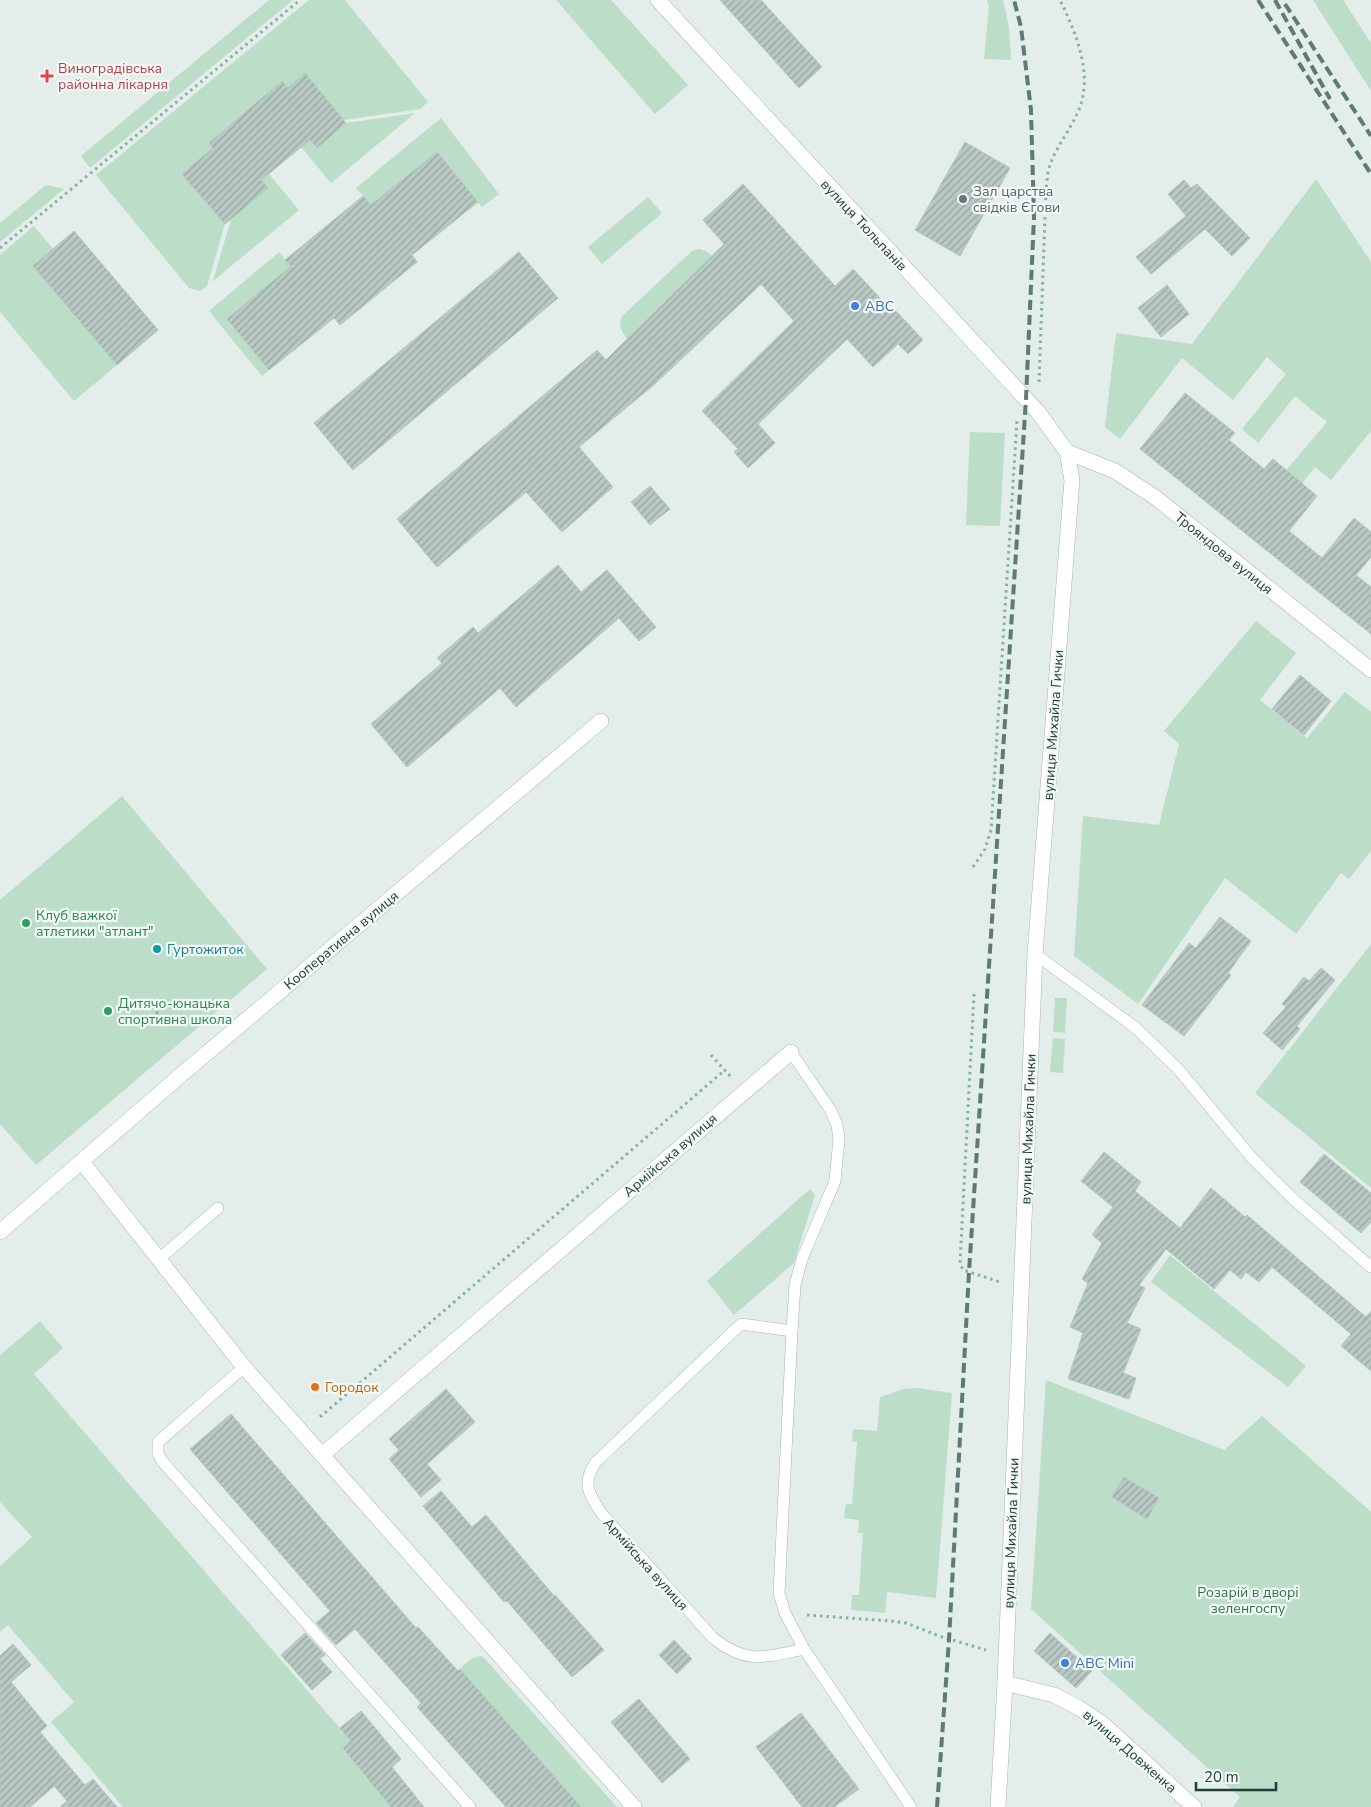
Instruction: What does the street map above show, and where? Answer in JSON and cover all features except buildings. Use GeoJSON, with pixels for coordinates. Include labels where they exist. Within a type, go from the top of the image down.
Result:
{"type":"FeatureCollection","features":[{"type":"Feature","properties":{"kind":"street","name":"вулиця Тюльпанів"},"geometry":{"type":"LineString","coordinates":[[658,0],[1019,391],[1038,412],[1067,452]]}},
{"type":"Feature","properties":{"kind":"street","name":"Трояндова вулиця"},"geometry":{"type":"LineString","coordinates":[[1067,452],[1115,472],[1149,493],[1371,670]]}},
{"type":"Feature","properties":{"kind":"street","name":"вулиця Михайла Гички"},"geometry":{"type":"LineString","coordinates":[[998,1807],[1005,1683],[1035,954],[1072,480],[1067,452]]}},
{"type":"Feature","properties":{"kind":"street","name":"Кооперативна вулиця"},"geometry":{"type":"LineString","coordinates":[[0,1232],[182,1074],[601,721]]}},
{"type":"Feature","properties":{"kind":"street","name":"Армійська вулиця"},"geometry":{"type":"LineString","coordinates":[[322,1455],[791,1052]]}},
{"type":"Feature","properties":{"kind":"street"},"geometry":{"type":"LineString","coordinates":[[82,1162],[244,1366],[634,1807]]}},
{"type":"Feature","properties":{"kind":"street","name":"вулиця Довженка"},"geometry":{"type":"LineString","coordinates":[[1005,1683],[1054,1695],[1079,1708],[1103,1724],[1194,1807]]}},
{"type":"Feature","properties":{"kind":"lane"},"geometry":{"type":"LineString","coordinates":[[1035,954],[1136,1028],[1179,1070],[1252,1158],[1291,1197],[1371,1267]]}},
{"type":"Feature","properties":{"kind":"lane","name":"Армійська вулиця"},"geometry":{"type":"LineString","coordinates":[[791,1052],[831,1111],[837,1125],[838,1139],[835,1181],[802,1259],[794,1286],[779,1593],[785,1613],[804,1649],[911,1807]]}},
{"type":"Feature","properties":{"kind":"lane"},"geometry":{"type":"LineString","coordinates":[[158,1260],[218,1208]]}},
{"type":"Feature","properties":{"kind":"lane","name":"Армійська вулиця"},"geometry":{"type":"LineString","coordinates":[[792,1331],[740,1324],[596,1462],[590,1471],[588,1490],[602,1514],[713,1638],[726,1649],[744,1656],[761,1658],[804,1649]]}},
{"type":"Feature","properties":{"kind":"lane"},"geometry":{"type":"LineString","coordinates":[[244,1366],[158,1442],[158,1454],[169,1469],[470,1807]]}},
{"type":"Feature","properties":{"kind":"path"},"geometry":{"type":"LineString","coordinates":[[0,248],[300,0]]}},
{"type":"Feature","properties":{"kind":"path"},"geometry":{"type":"LineString","coordinates":[[1038,412],[1046,190],[1049,168],[1056,150],[1078,113],[1084,93],[1084,71],[1080,48],[1072,24],[1060,0]]}},
{"type":"Feature","properties":{"kind":"path"},"geometry":{"type":"LineString","coordinates":[[973,867],[985,849],[991,830],[1019,391]]}},
{"type":"Feature","properties":{"kind":"path"},"geometry":{"type":"LineString","coordinates":[[974,994],[960,1263],[963,1270],[1022,1288]]}},
{"type":"Feature","properties":{"kind":"path"},"geometry":{"type":"LineString","coordinates":[[141,1026],[164,1007]]}},
{"type":"Feature","properties":{"kind":"path"},"geometry":{"type":"LineString","coordinates":[[711,1055],[744,1092]]}},
{"type":"Feature","properties":{"kind":"path"},"geometry":{"type":"LineString","coordinates":[[320,1417],[725,1070]]}},
{"type":"Feature","properties":{"kind":"path"},"geometry":{"type":"LineString","coordinates":[[785,1613],[906,1623],[939,1636],[1006,1656]]}},
{"type":"Feature","properties":{"kind":"green space"},"geometry":{"type":"Polygon","coordinates":[[[269,0],[293,0],[90,168],[81,156],[269,0]]]}},
{"type":"Feature","properties":{"kind":"green space"},"geometry":{"type":"Polygon","coordinates":[[[309,0],[345,0],[428,102],[420,109],[344,120],[305,74],[288,88],[282,81],[209,143],[213,148],[183,174],[225,224],[207,286],[200,291],[189,288],[96,175],[309,0]]]}},
{"type":"Feature","properties":{"kind":"green space"},"geometry":{"type":"Polygon","coordinates":[[[556,0],[611,0],[688,85],[655,114],[556,0]]]}},
{"type":"Feature","properties":{"kind":"green space"},"geometry":{"type":"Polygon","coordinates":[[[987,0],[1003,0],[1009,27],[1011,60],[984,59],[989,6],[987,0]]]}},
{"type":"Feature","properties":{"kind":"green space"},"geometry":{"type":"Polygon","coordinates":[[[1313,0],[1343,0],[1371,43],[1371,91],[1313,0]]]}},
{"type":"Feature","properties":{"kind":"green space"},"geometry":{"type":"Polygon","coordinates":[[[415,113],[331,183],[301,147],[310,139],[317,148],[346,123],[415,113]]]}},
{"type":"Feature","properties":{"kind":"green space"},"geometry":{"type":"Polygon","coordinates":[[[441,118],[499,194],[482,207],[437,152],[371,205],[356,188],[441,118]]]}},
{"type":"Feature","properties":{"kind":"green space"},"geometry":{"type":"Polygon","coordinates":[[[269,174],[299,210],[213,281],[231,219],[267,187],[261,180],[269,174]]]}},
{"type":"Feature","properties":{"kind":"green space"},"geometry":{"type":"Polygon","coordinates":[[[1316,179],[1371,262],[1371,431],[1331,480],[1315,467],[1294,494],[1277,481],[1327,422],[1295,396],[1258,443],[1242,429],[1286,374],[1267,357],[1233,400],[1182,358],[1120,439],[1105,427],[1116,333],[1192,344],[1316,179]]]}},
{"type":"Feature","properties":{"kind":"green space"},"geometry":{"type":"Polygon","coordinates":[[[46,185],[64,189],[0,242],[0,223],[46,185]]]}},
{"type":"Feature","properties":{"kind":"green space"},"geometry":{"type":"Polygon","coordinates":[[[648,197],[662,213],[602,264],[588,247],[648,197]]]}},
{"type":"Feature","properties":{"kind":"green space"},"geometry":{"type":"Polygon","coordinates":[[[34,226],[53,249],[33,266],[117,365],[74,401],[0,312],[0,255],[34,226]]]}},
{"type":"Feature","properties":{"kind":"green space"},"geometry":{"type":"Polygon","coordinates":[[[699,249],[706,251],[712,256],[627,339],[621,328],[622,316],[692,251],[699,249]]]}},
{"type":"Feature","properties":{"kind":"green space"},"geometry":{"type":"Polygon","coordinates":[[[279,252],[291,267],[227,319],[269,370],[262,376],[209,311],[279,252]]]}},
{"type":"Feature","properties":{"kind":"green space"},"geometry":{"type":"Polygon","coordinates":[[[970,432],[1005,433],[1000,526],[966,525],[970,432]]]}},
{"type":"Feature","properties":{"kind":"green space"},"geometry":{"type":"Polygon","coordinates":[[[1256,621],[1296,653],[1260,700],[1307,738],[1345,692],[1371,712],[1371,851],[1349,879],[1341,873],[1296,934],[1225,878],[1138,1004],[1074,956],[1083,816],[1159,825],[1179,744],[1164,731],[1256,621]]]}},
{"type":"Feature","properties":{"kind":"green space","name":"Дитячо-юнацька спортивна школа"},"geometry":{"type":"Polygon","coordinates":[[[122,796],[267,969],[36,1165],[0,1124],[0,900],[122,796]]]}},
{"type":"Feature","properties":{"kind":"green space"},"geometry":{"type":"Polygon","coordinates":[[[1371,944],[1371,1188],[1255,1093],[1371,944]]]}},
{"type":"Feature","properties":{"kind":"green space"},"geometry":{"type":"Polygon","coordinates":[[[1055,998],[1067,998],[1065,1033],[1053,1032],[1055,998]]]}},
{"type":"Feature","properties":{"kind":"green space"},"geometry":{"type":"Polygon","coordinates":[[[1053,1038],[1065,1039],[1063,1073],[1050,1072],[1053,1038]]]}},
{"type":"Feature","properties":{"kind":"green space"},"geometry":{"type":"Polygon","coordinates":[[[810,1189],[815,1195],[794,1263],[734,1315],[707,1281],[810,1189]]]}},
{"type":"Feature","properties":{"kind":"green space"},"geometry":{"type":"Polygon","coordinates":[[[1170,1255],[1306,1366],[1288,1387],[1151,1282],[1170,1255]]]}},
{"type":"Feature","properties":{"kind":"green space"},"geometry":{"type":"Polygon","coordinates":[[[40,1321],[63,1348],[34,1374],[351,1741],[343,1748],[391,1807],[123,1807],[51,1722],[74,1702],[8,1625],[0,1632],[0,1566],[32,1537],[0,1502],[0,1355],[40,1321]]]}},
{"type":"Feature","properties":{"kind":"green space","name":"Розарій в дворі зеленгоспу"},"geometry":{"type":"Polygon","coordinates":[[[1046,1380],[1224,1450],[1262,1416],[1371,1512],[1371,1807],[1233,1807],[1240,1797],[1031,1609],[1046,1380]]]}},
{"type":"Feature","properties":{"kind":"green space"},"geometry":{"type":"Polygon","coordinates":[[[917,1388],[952,1393],[936,1598],[887,1592],[885,1613],[851,1610],[852,1595],[859,1595],[863,1533],[858,1533],[859,1520],[844,1518],[846,1504],[852,1504],[857,1442],[852,1441],[853,1429],[877,1431],[880,1397],[904,1389],[917,1388]]]}},
{"type":"Feature","properties":{"kind":"green space"},"geometry":{"type":"Polygon","coordinates":[[[481,1656],[617,1807],[581,1807],[460,1669],[471,1659],[481,1656]]]}},
{"type":"Feature","properties":{"kind":"railway"},"geometry":{"type":"LineString","coordinates":[[937,1807],[949,1640],[969,1272],[1026,399],[1034,217],[1031,110],[1021,27],[1014,0]]}},
{"type":"Feature","properties":{"kind":"railway"},"geometry":{"type":"LineString","coordinates":[[1258,0],[1371,174]]}},
{"type":"Feature","properties":{"kind":"railway"},"geometry":{"type":"LineString","coordinates":[[1275,0],[1330,99]]}},
{"type":"Feature","properties":{"kind":"railway"},"geometry":{"type":"LineString","coordinates":[[1285,4],[1371,136]]}},
{"type":"Feature","properties":{"kind":"place","name":"Виноградівська районна лікарня"},"geometry":{"type":"Point","coordinates":[47,76]}},
{"type":"Feature","properties":{"kind":"place","name":"Зал царства свідків Єгови"},"geometry":{"type":"Point","coordinates":[963,199]}},
{"type":"Feature","properties":{"kind":"place","name":"ABC"},"geometry":{"type":"Point","coordinates":[855,306]}},
{"type":"Feature","properties":{"kind":"place","name":"Клуб важкої атлетики \"атлант\""},"geometry":{"type":"Point","coordinates":[26,923]}},
{"type":"Feature","properties":{"kind":"place","name":"Гуртожиток"},"geometry":{"type":"Point","coordinates":[157,949]}},
{"type":"Feature","properties":{"kind":"place","name":"Дитячо-юнацька спортивна школа"},"geometry":{"type":"Point","coordinates":[108,1011]}},
{"type":"Feature","properties":{"kind":"place","name":"Городок"},"geometry":{"type":"Point","coordinates":[315,1387]}},
{"type":"Feature","properties":{"kind":"place","name":"ABC Mini"},"geometry":{"type":"Point","coordinates":[1065,1663]}}]}
